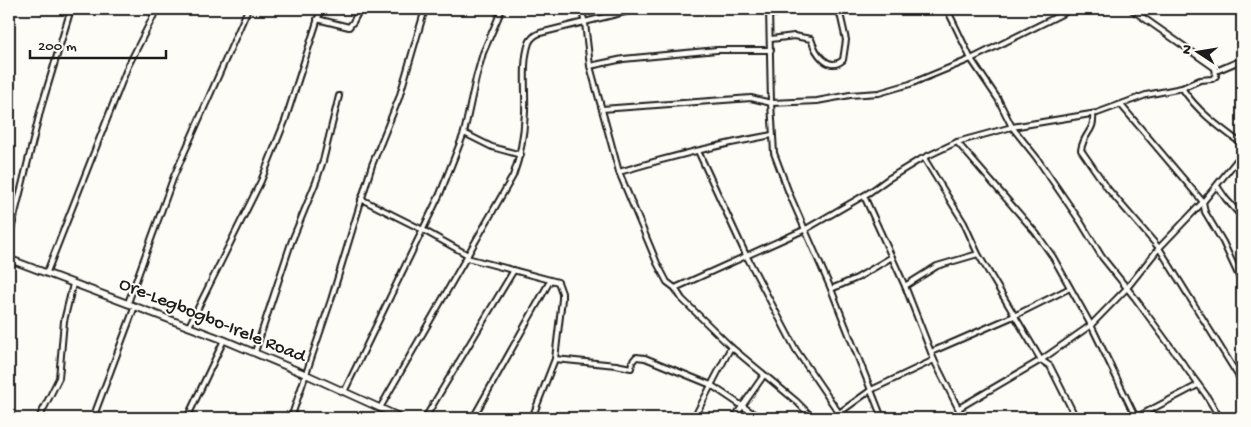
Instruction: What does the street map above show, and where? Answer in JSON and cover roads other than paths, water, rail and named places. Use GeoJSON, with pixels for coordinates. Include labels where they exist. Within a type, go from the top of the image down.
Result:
{"type":"FeatureCollection","features":[{"type":"Feature","properties":{"kind":"main road","name":"Ore-Legbogbo-Irele Road"},"geometry":{"type":"LineString","coordinates":[[9,259],[256,352],[402,418]]}},
{"type":"Feature","properties":{"kind":"street"},"geometry":{"type":"LineString","coordinates":[[9,23],[12,9]]}},
{"type":"Feature","properties":{"kind":"street"},"geometry":{"type":"LineString","coordinates":[[9,238],[42,108],[70,9]]}},
{"type":"Feature","properties":{"kind":"street"},"geometry":{"type":"LineString","coordinates":[[47,272],[128,66],[157,9]]}},
{"type":"Feature","properties":{"kind":"street"},"geometry":{"type":"LineString","coordinates":[[128,303],[174,176],[248,9]]}},
{"type":"Feature","properties":{"kind":"street"},"geometry":{"type":"LineString","coordinates":[[189,326],[261,181],[285,121],[320,9]]}},
{"type":"Feature","properties":{"kind":"street"},"geometry":{"type":"LineString","coordinates":[[316,19],[349,27],[360,9]]}},
{"type":"Feature","properties":{"kind":"street"},"geometry":{"type":"LineString","coordinates":[[291,418],[331,300],[372,165],[399,98],[425,9]]}},
{"type":"Feature","properties":{"kind":"street"},"geometry":{"type":"LineString","coordinates":[[344,392],[440,194],[464,133],[476,78],[492,31],[502,9]]}},
{"type":"Feature","properties":{"kind":"street"},"geometry":{"type":"LineString","coordinates":[[581,9],[585,23],[590,66],[619,172],[657,263],[667,282],[731,347],[796,401],[813,418]]}},
{"type":"Feature","properties":{"kind":"street"},"geometry":{"type":"LineString","coordinates":[[380,408],[507,189],[521,155],[526,70],[530,40],[540,33],[636,9]]}},
{"type":"Feature","properties":{"kind":"street"},"geometry":{"type":"LineString","coordinates":[[769,9],[774,153],[882,418]]}},
{"type":"Feature","properties":{"kind":"street"},"geometry":{"type":"LineString","coordinates":[[770,14],[809,9]]}},
{"type":"Feature","properties":{"kind":"street"},"geometry":{"type":"LineString","coordinates":[[771,39],[794,36],[811,39],[818,55],[830,64],[835,64],[842,60],[846,40],[839,9]]}},
{"type":"Feature","properties":{"kind":"street"},"geometry":{"type":"LineString","coordinates":[[947,9],[971,59],[998,99],[1012,127],[1036,157],[1102,257],[1128,288],[1220,418]]}},
{"type":"Feature","properties":{"kind":"street"},"geometry":{"type":"LineString","coordinates":[[602,109],[751,98],[771,103],[817,101],[850,95],[879,93],[910,84],[971,59],[1072,9]]}},
{"type":"Feature","properties":{"kind":"street"},"geometry":{"type":"LineString","coordinates":[[675,288],[806,230],[864,196],[888,179],[956,142],[1012,127],[1093,114],[1146,95],[1182,88],[1200,80],[1216,76],[1215,68],[1131,9]]}},
{"type":"Feature","properties":{"kind":"street"},"geometry":{"type":"LineString","coordinates":[[590,66],[623,59],[717,50],[771,50]]}},
{"type":"Feature","properties":{"kind":"street"},"geometry":{"type":"LineString","coordinates":[[1216,71],[1242,60]]}},
{"type":"Feature","properties":{"kind":"street"},"geometry":{"type":"LineString","coordinates":[[1182,88],[1189,100],[1216,126],[1242,144]]}},
{"type":"Feature","properties":{"kind":"street"},"geometry":{"type":"LineString","coordinates":[[256,352],[291,243],[323,161],[339,96]]}},
{"type":"Feature","properties":{"kind":"street"},"geometry":{"type":"LineString","coordinates":[[1121,105],[1204,202],[1205,212],[1223,242],[1242,283]]}},
{"type":"Feature","properties":{"kind":"street"},"geometry":{"type":"LineString","coordinates":[[1093,114],[1093,126],[1082,143],[1081,150],[1108,189],[1159,248],[1242,382]]}},
{"type":"Feature","properties":{"kind":"street"},"geometry":{"type":"LineString","coordinates":[[464,133],[492,147],[521,155]]}},
{"type":"Feature","properties":{"kind":"street"},"geometry":{"type":"LineString","coordinates":[[619,172],[698,151],[772,135]]}},
{"type":"Feature","properties":{"kind":"street"},"geometry":{"type":"LineString","coordinates":[[956,142],[1036,233],[1053,257],[1091,325],[1135,417]]}},
{"type":"Feature","properties":{"kind":"street"},"geometry":{"type":"LineString","coordinates":[[698,151],[746,255],[796,350],[839,413]]}},
{"type":"Feature","properties":{"kind":"street"},"geometry":{"type":"LineString","coordinates":[[958,408],[1041,360],[1091,325],[1128,288],[1159,248],[1204,202],[1242,154]]}},
{"type":"Feature","properties":{"kind":"street"},"geometry":{"type":"LineString","coordinates":[[924,158],[964,223],[978,254],[1014,316],[1041,360],[1050,366],[1076,418]]}},
{"type":"Feature","properties":{"kind":"street"},"geometry":{"type":"LineString","coordinates":[[1217,186],[1242,216]]}},
{"type":"Feature","properties":{"kind":"street"},"geometry":{"type":"LineString","coordinates":[[864,196],[905,286],[934,360],[963,418]]}},
{"type":"Feature","properties":{"kind":"street"},"geometry":{"type":"LineString","coordinates":[[361,199],[423,230],[468,257],[558,282],[562,293],[555,359],[532,418]]}},
{"type":"Feature","properties":{"kind":"street"},"geometry":{"type":"LineString","coordinates":[[905,286],[937,266],[978,254]]}},
{"type":"Feature","properties":{"kind":"street"},"geometry":{"type":"LineString","coordinates":[[831,289],[857,278],[892,257]]}},
{"type":"Feature","properties":{"kind":"street"},"geometry":{"type":"LineString","coordinates":[[425,418],[514,270]]}},
{"type":"Feature","properties":{"kind":"street"},"geometry":{"type":"LineString","coordinates":[[473,418],[550,281]]}},
{"type":"Feature","properties":{"kind":"street"},"geometry":{"type":"LineString","coordinates":[[39,418],[59,378],[64,321],[73,284]]}},
{"type":"Feature","properties":{"kind":"street"},"geometry":{"type":"LineString","coordinates":[[931,352],[1014,316],[1070,288]]}},
{"type":"Feature","properties":{"kind":"street"},"geometry":{"type":"LineString","coordinates":[[93,418],[135,306]]}},
{"type":"Feature","properties":{"kind":"street"},"geometry":{"type":"LineString","coordinates":[[187,418],[224,340]]}},
{"type":"Feature","properties":{"kind":"street"},"geometry":{"type":"LineString","coordinates":[[694,418],[731,347]]}},
{"type":"Feature","properties":{"kind":"street"},"geometry":{"type":"LineString","coordinates":[[555,359],[630,368],[634,360],[639,357],[711,385],[760,418]]}},
{"type":"Feature","properties":{"kind":"street"},"geometry":{"type":"LineString","coordinates":[[835,418],[871,390],[934,360]]}},
{"type":"Feature","properties":{"kind":"street"},"geometry":{"type":"LineString","coordinates":[[734,418],[764,376]]}},
{"type":"Feature","properties":{"kind":"street"},"geometry":{"type":"LineString","coordinates":[[1130,418],[1198,385]]}}]}
